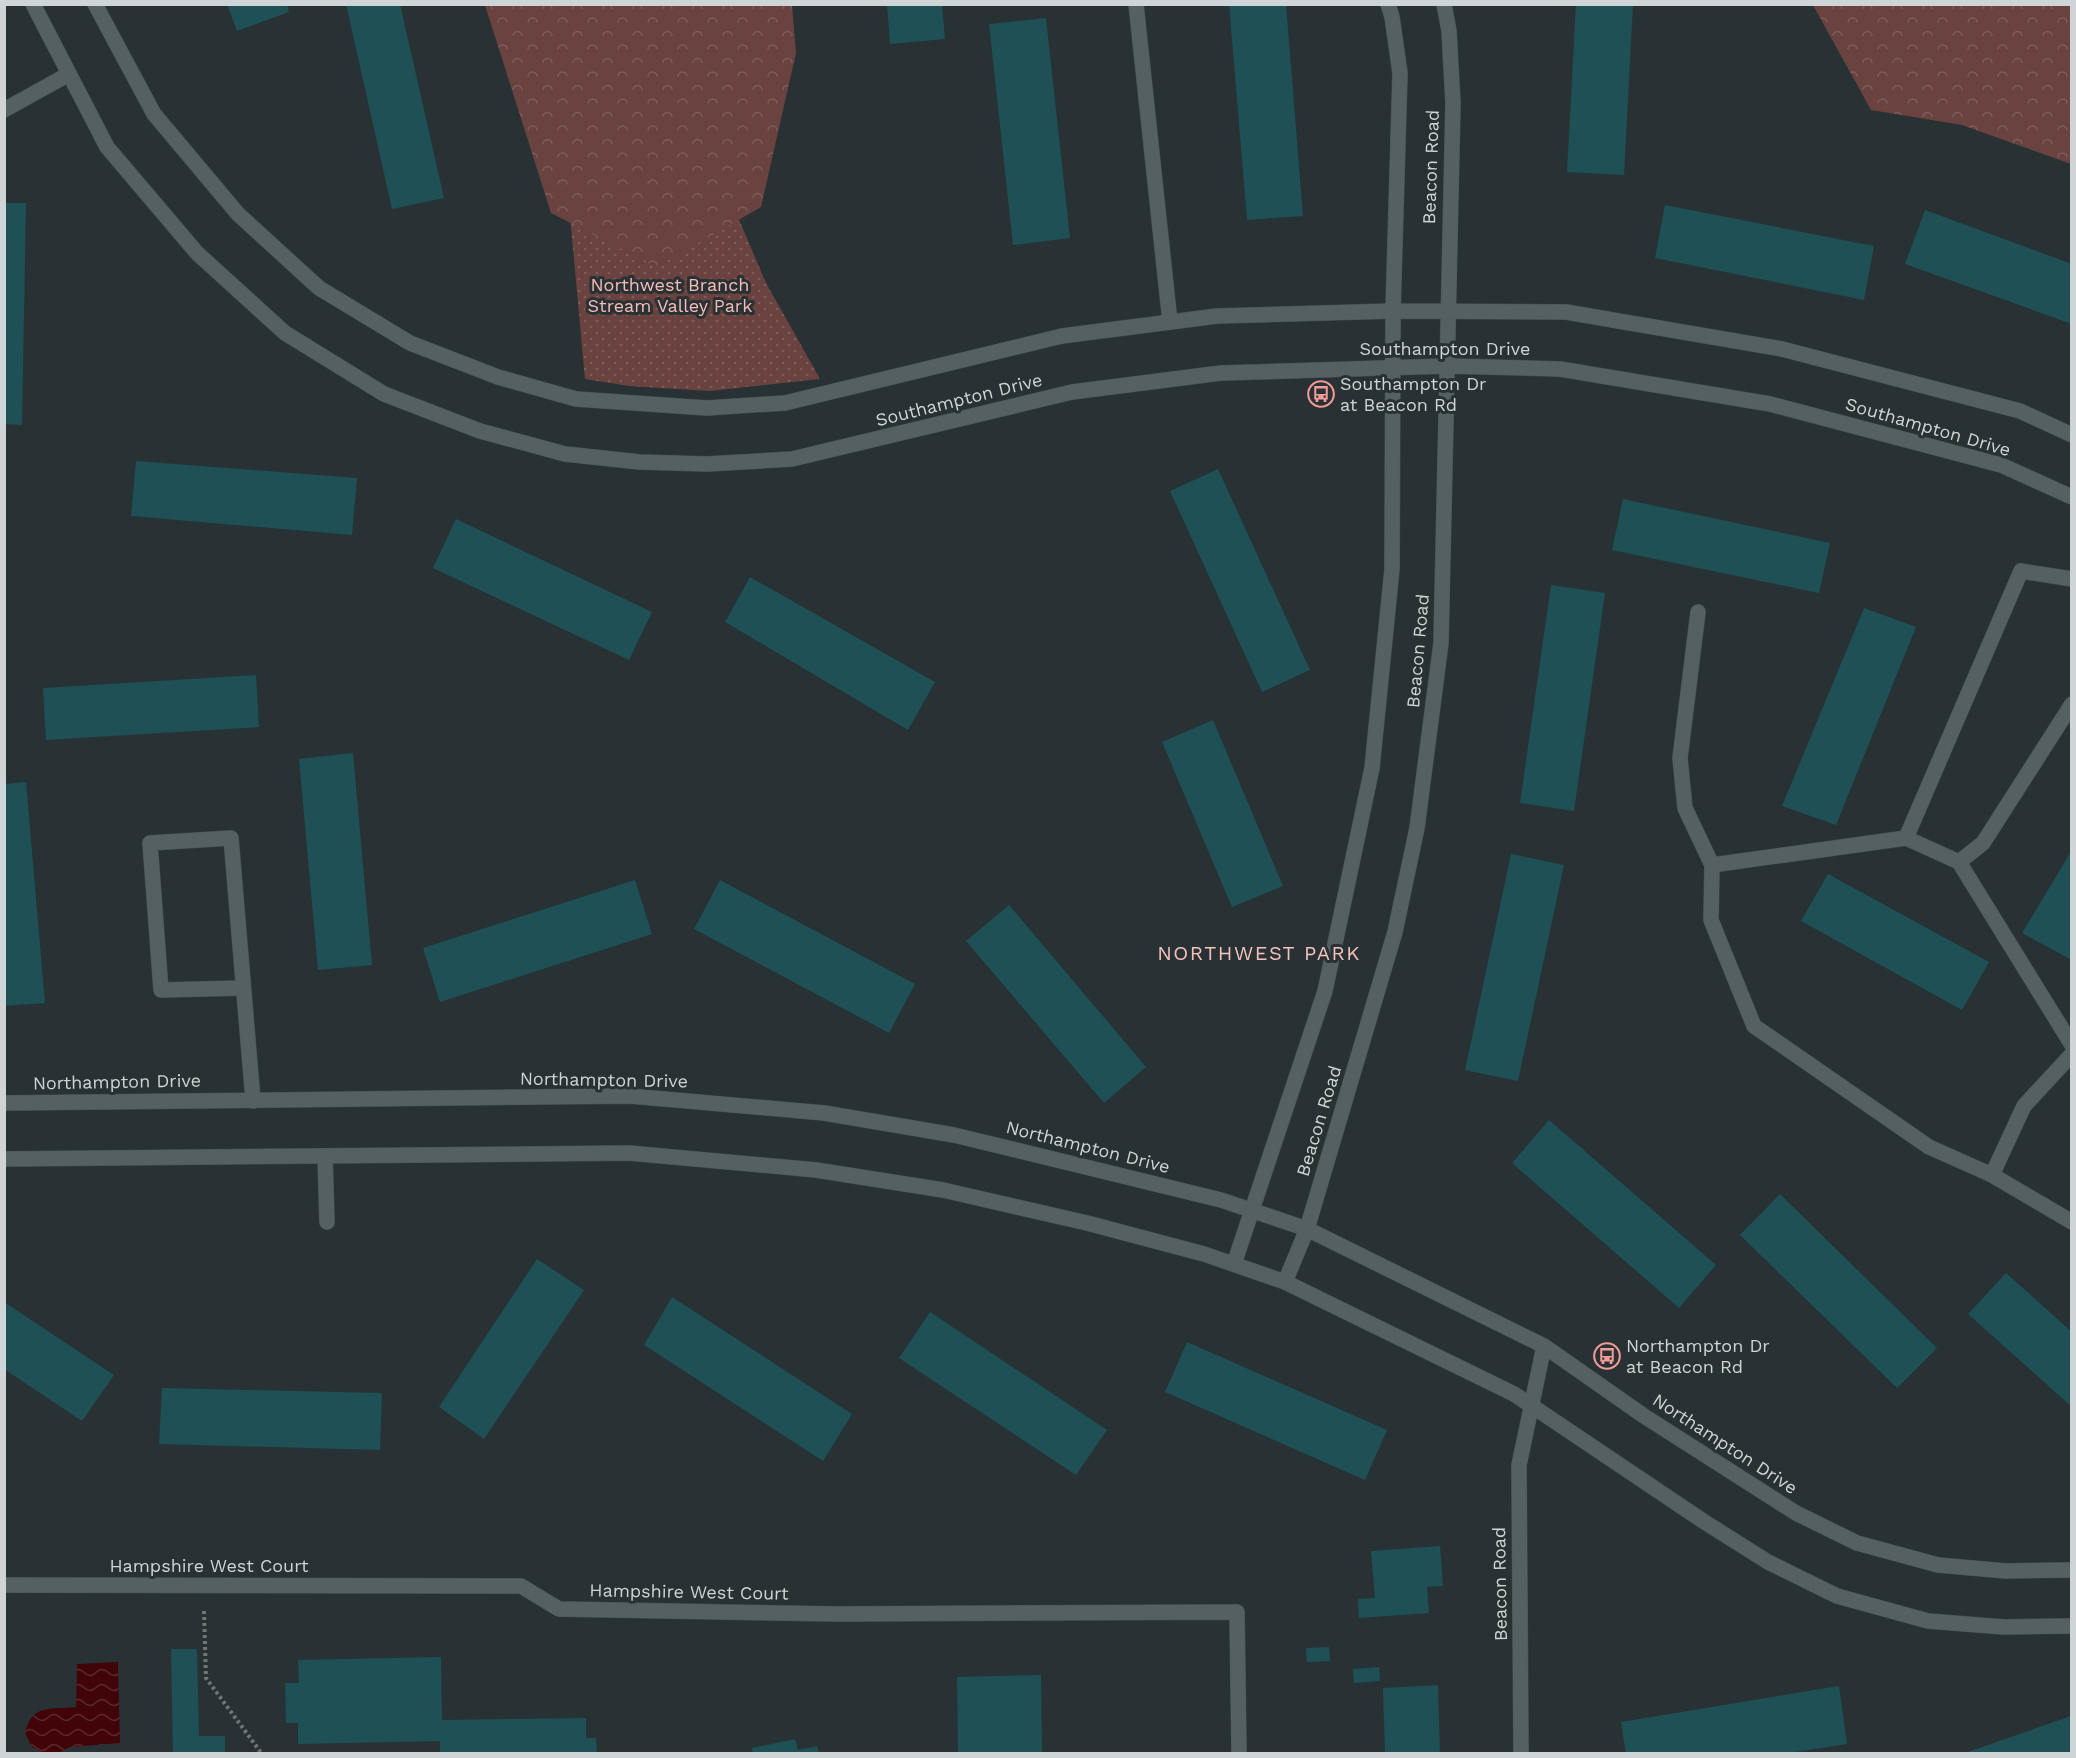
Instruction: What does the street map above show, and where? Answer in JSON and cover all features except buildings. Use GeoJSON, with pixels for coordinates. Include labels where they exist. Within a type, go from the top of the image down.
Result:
{"type":"FeatureCollection","features":[{"type":"Feature","properties":{"kind":"street","name":"Southampton Drive"},"geometry":{"type":"LineString","coordinates":[[95,4],[154,114],[238,214],[319,288],[410,343],[498,377],[576,399],[707,408],[785,403],[1062,336],[1216,316],[1447,310],[1566,312],[1782,349],[2020,411],[2072,435]]}},
{"type":"Feature","properties":{"kind":"street"},"geometry":{"type":"LineString","coordinates":[[1136,4],[1170,322]]}},
{"type":"Feature","properties":{"kind":"street","name":"Beacon Road"},"geometry":{"type":"LineString","coordinates":[[1234,1264],[1325,991],[1371,768],[1392,569],[1393,311],[1400,73],[1388,4]]}},
{"type":"Feature","properties":{"kind":"street","name":"Beacon Road"},"geometry":{"type":"LineString","coordinates":[[1285,1282],[1307,1230],[1395,932],[1417,828],[1441,643],[1453,103],[1449,30],[1444,4]]}},
{"type":"Feature","properties":{"kind":"street","name":"Southampton Drive"},"geometry":{"type":"LineString","coordinates":[[38,6],[69,74],[107,147],[197,254],[285,333],[384,394],[480,431],[565,454],[640,462],[707,464],[792,459],[1072,392],[1221,373],[1447,366],[1560,369],[1770,404],[2001,465],[2072,497]]}},
{"type":"Feature","properties":{"kind":"street"},"geometry":{"type":"LineString","coordinates":[[4,110],[69,74]]}},
{"type":"Feature","properties":{"kind":"street"},"geometry":{"type":"LineString","coordinates":[[1906,838],[2021,571],[2071,578]]}},
{"type":"Feature","properties":{"kind":"street"},"geometry":{"type":"LineString","coordinates":[[1698,612],[1680,758],[1685,808],[1712,865],[1711,920],[1754,1026],[1929,1148],[1992,1175],[2072,1222]]}},
{"type":"Feature","properties":{"kind":"street"},"geometry":{"type":"LineString","coordinates":[[1959,862],[1983,843],[2072,704]]}},
{"type":"Feature","properties":{"kind":"street"},"geometry":{"type":"LineString","coordinates":[[243,988],[161,990],[150,843],[231,838],[243,988],[252,1101]]}},
{"type":"Feature","properties":{"kind":"street"},"geometry":{"type":"LineString","coordinates":[[1712,865],[1906,838],[1959,862],[2072,1045]]}},
{"type":"Feature","properties":{"kind":"street"},"geometry":{"type":"LineString","coordinates":[[1992,1175],[2024,1106],[2072,1054]]}},
{"type":"Feature","properties":{"kind":"street","name":"Northampton Drive"},"geometry":{"type":"LineString","coordinates":[[4,1103],[630,1096],[813,1112],[954,1135],[1101,1169],[1251,1210],[1307,1230],[1544,1346],[1644,1416],[1778,1502],[1857,1543],[1938,1566],[2006,1571],[2072,1570]]}},
{"type":"Feature","properties":{"kind":"street"},"geometry":{"type":"LineString","coordinates":[[4,1159],[629,1153],[816,1170],[943,1190],[1087,1223],[1234,1264],[1285,1282],[1408,1340],[1514,1394],[1768,1562],[1837,1596],[1928,1621],[2004,1627],[2072,1626]]}},
{"type":"Feature","properties":{"kind":"street"},"geometry":{"type":"LineString","coordinates":[[325,1156],[327,1222]]}},
{"type":"Feature","properties":{"kind":"street","name":"Beacon Road"},"geometry":{"type":"LineString","coordinates":[[1521,1754],[1518,1465],[1544,1346]]}},
{"type":"Feature","properties":{"kind":"street","name":"Hampshire West Court"},"geometry":{"type":"LineString","coordinates":[[4,1584],[522,1586],[559,1609],[838,1614],[1237,1612],[1239,1754]]}},
{"type":"Feature","properties":{"kind":"path"},"geometry":{"type":"LineString","coordinates":[[203,1585],[206,1678],[262,1754]]}},
{"type":"Feature","properties":{"kind":"green space"},"geometry":{"type":"Polygon","coordinates":[[[485,5],[792,5],[796,53],[761,207],[657,267],[551,213],[485,5]]]}},
{"type":"Feature","properties":{"kind":"green space"},"geometry":{"type":"Polygon","coordinates":[[[1813,5],[2071,5],[2071,164],[1962,125],[1871,110],[1813,5]]]}},
{"type":"Feature","properties":{"kind":"green space","name":"Northwest Branch Stream Valley Park"},"geometry":{"type":"Polygon","coordinates":[[[566,172],[728,194],[766,283],[820,379],[710,391],[629,386],[585,379],[566,172]]]}},
{"type":"Feature","properties":{"kind":"water"},"geometry":{"type":"Polygon","coordinates":[[[118,1662],[120,1743],[70,1747],[61,1752],[44,1753],[32,1747],[25,1733],[28,1723],[37,1712],[76,1707],[77,1664],[118,1662]]]}},
{"type":"Feature","properties":{"kind":"place","name":"Southampton Dr at Beacon Rd"},"geometry":{"type":"Point","coordinates":[1321,394]}},
{"type":"Feature","properties":{"kind":"place","name":"Northampton Dr at Beacon Rd"},"geometry":{"type":"Point","coordinates":[1607,1356]}},
{"type":"Feature","properties":{"kind":"district","name":"NORTHWEST PARK"},"geometry":{"type":"Point","coordinates":[1259,953]}}]}
